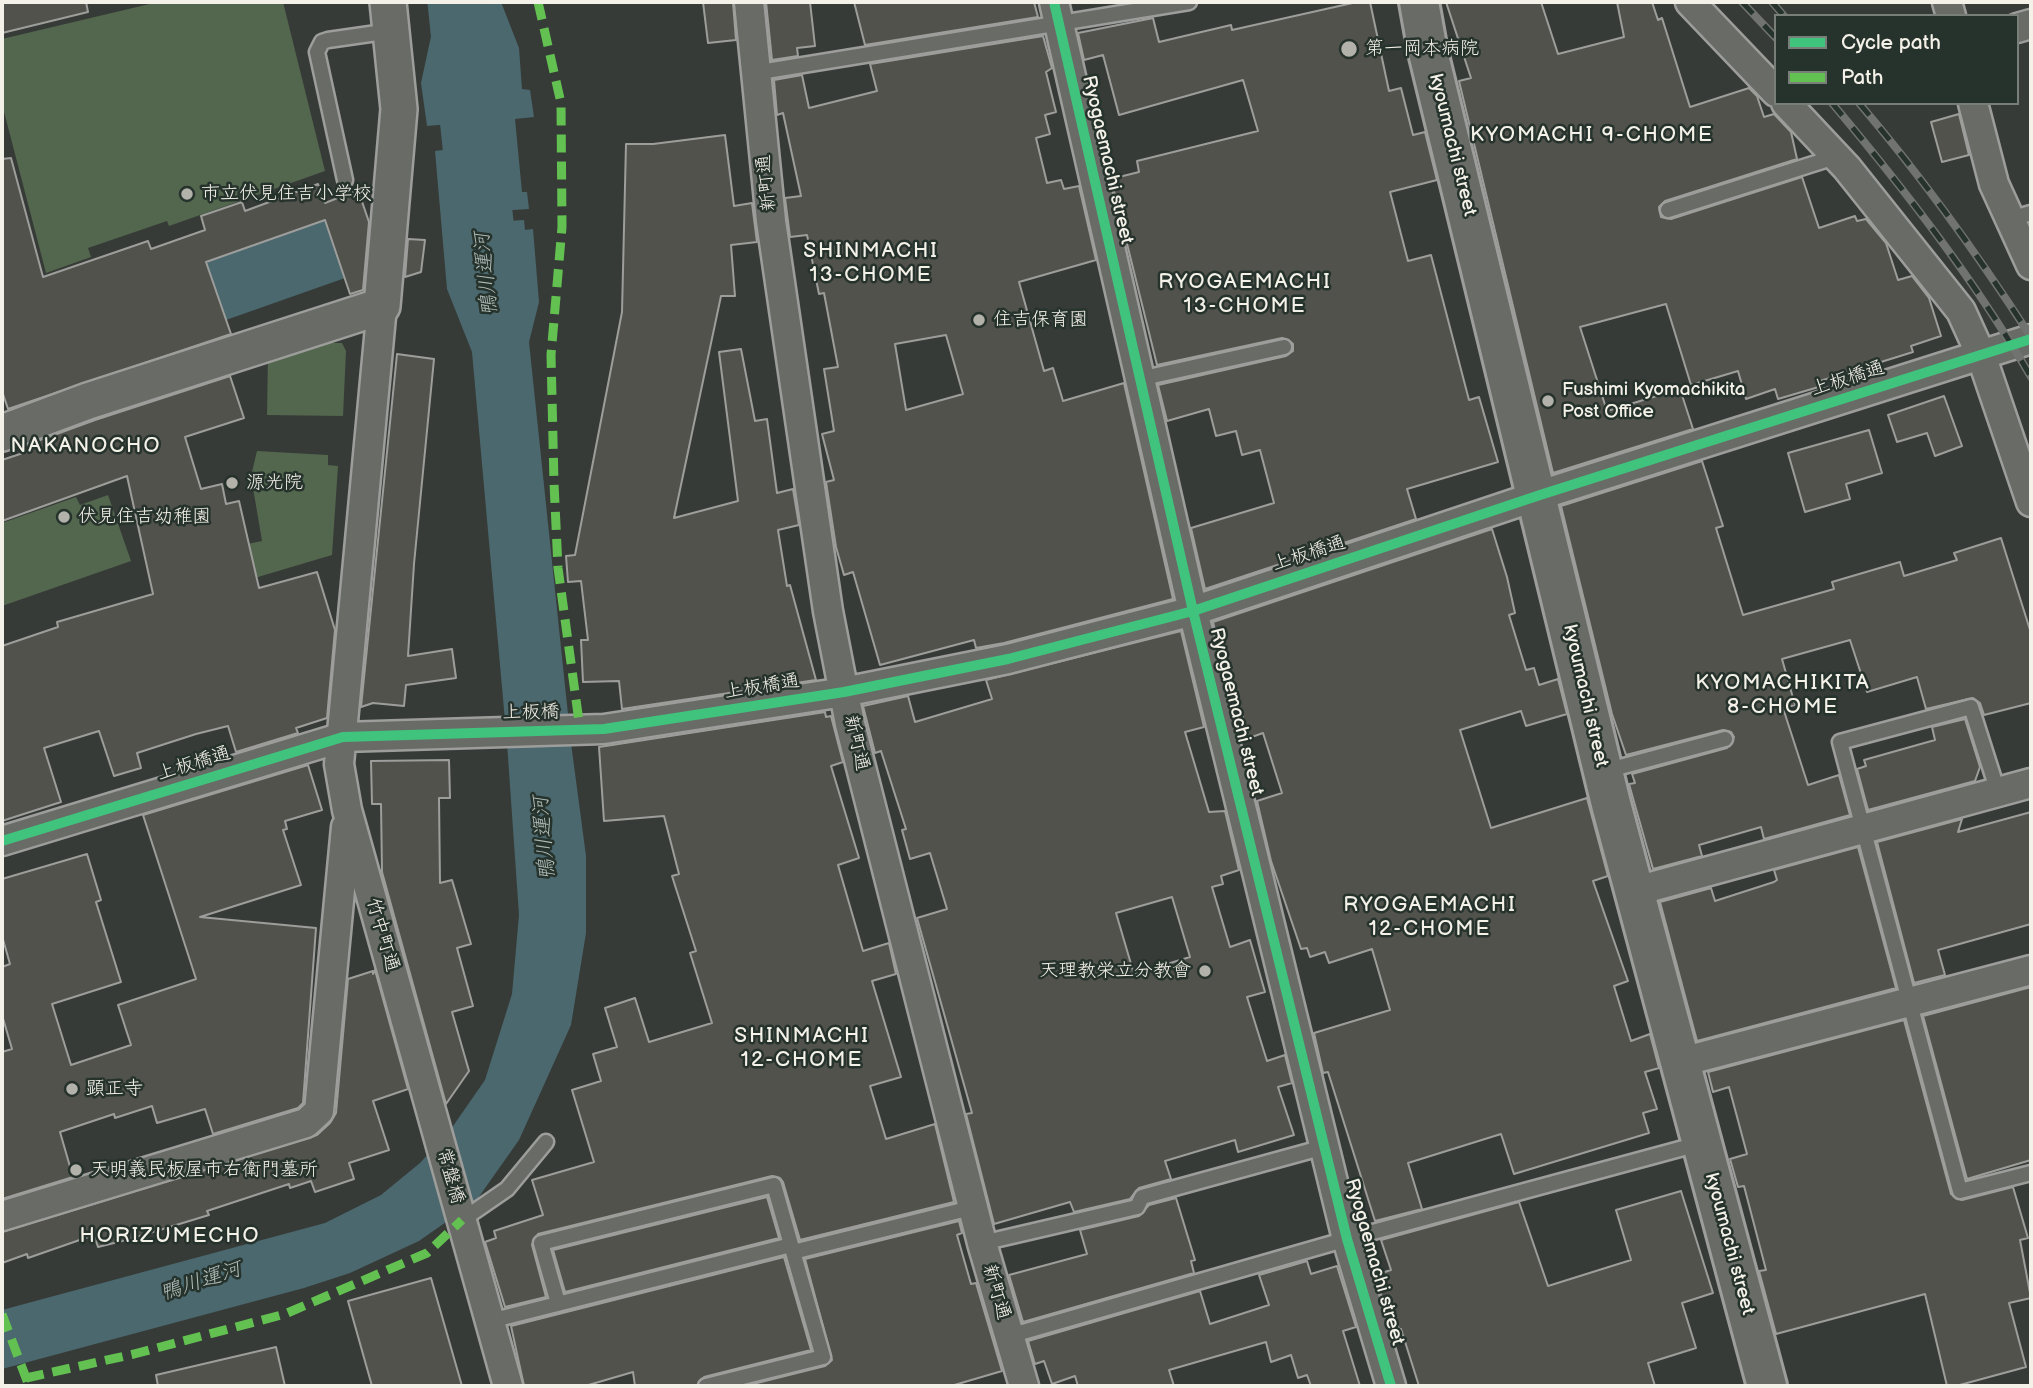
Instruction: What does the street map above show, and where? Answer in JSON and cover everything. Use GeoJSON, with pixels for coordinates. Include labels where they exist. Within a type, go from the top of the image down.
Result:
{"type":"FeatureCollection","features":[{"type":"Feature","properties":{"kind":"main road","name":"kyoumachi street"},"geometry":{"type":"LineString","coordinates":[[1419,2],[1535,497],[1603,771],[1767,1386]]}},
{"type":"Feature","properties":{"kind":"street","name":"新町通"},"geometry":{"type":"LineString","coordinates":[[749,2],[754,73],[771,221],[828,611],[844,692],[982,1243],[1024,1386]]}},
{"type":"Feature","properties":{"kind":"street"},"geometry":{"type":"LineString","coordinates":[[1690,2],[1774,90]]}},
{"type":"Feature","properties":{"kind":"street","name":"Ryogaemachi street"},"geometry":{"type":"LineString","coordinates":[[1056,12],[1193,611],[1347,1239],[1391,1386]]}},
{"type":"Feature","properties":{"kind":"street"},"geometry":{"type":"LineString","coordinates":[[2,433],[88,401],[382,306],[398,109],[389,16]]}},
{"type":"Feature","properties":{"kind":"street"},"geometry":{"type":"LineString","coordinates":[[1788,105],[1847,168],[1961,311],[1981,355],[2031,502]]}},
{"type":"Feature","properties":{"kind":"street"},"geometry":{"type":"LineString","coordinates":[[1974,105],[1994,184],[2021,216],[2031,265]]}},
{"type":"Feature","properties":{"kind":"street","name":"竹中町通"},"geometry":{"type":"LineString","coordinates":[[382,306],[339,764],[347,810],[437,1132]]}},
{"type":"Feature","properties":{"kind":"street","name":"上板橋通"},"geometry":{"type":"LineString","coordinates":[[580,729],[604,729],[844,692],[1008,659],[1193,611],[1535,497],[2031,339]]}},
{"type":"Feature","properties":{"kind":"street","name":"上板橋"},"geometry":{"type":"LineString","coordinates":[[483,731],[580,729]]}},
{"type":"Feature","properties":{"kind":"street","name":"上板橋通"},"geometry":{"type":"LineString","coordinates":[[2,841],[343,737],[483,731]]}},
{"type":"Feature","properties":{"kind":"street"},"geometry":{"type":"LineString","coordinates":[[1636,891],[2031,783]]}},
{"type":"Feature","properties":{"kind":"street"},"geometry":{"type":"LineString","coordinates":[[2,1216],[306,1124],[319,1111],[347,810]]}},
{"type":"Feature","properties":{"kind":"street"},"geometry":{"type":"LineString","coordinates":[[1682,1062],[2031,970]]}},
{"type":"Feature","properties":{"kind":"street","name":"常盤橋"},"geometry":{"type":"LineString","coordinates":[[437,1132],[462,1220]]}},
{"type":"Feature","properties":{"kind":"street"},"geometry":{"type":"LineString","coordinates":[[462,1220],[508,1386]]}},
{"type":"Feature","properties":{"kind":"lane"},"geometry":{"type":"LineString","coordinates":[[754,73],[1056,12],[1189,2]]}},
{"type":"Feature","properties":{"kind":"lane"},"geometry":{"type":"LineString","coordinates":[[345,180],[317,52],[322,42],[389,16]]}},
{"type":"Feature","properties":{"kind":"lane"},"geometry":{"type":"LineString","coordinates":[[1668,210],[1835,157]]}},
{"type":"Feature","properties":{"kind":"lane"},"geometry":{"type":"LineString","coordinates":[[1139,379],[1284,347]]}},
{"type":"Feature","properties":{"kind":"lane"},"geometry":{"type":"LineString","coordinates":[[1998,792],[1971,707],[1840,742],[1960,1191],[2031,1173]]}},
{"type":"Feature","properties":{"kind":"lane"},"geometry":{"type":"LineString","coordinates":[[1603,771],[1725,739]]}},
{"type":"Feature","properties":{"kind":"lane"},"geometry":{"type":"LineString","coordinates":[[462,1220],[507,1189],[546,1142]]}},
{"type":"Feature","properties":{"kind":"lane"},"geometry":{"type":"LineString","coordinates":[[1009,1336],[1347,1239],[1702,1143]]}},
{"type":"Feature","properties":{"kind":"lane"},"geometry":{"type":"LineString","coordinates":[[982,1243],[1137,1207],[1142,1197],[1324,1147]]}},
{"type":"Feature","properties":{"kind":"lane"},"geometry":{"type":"LineString","coordinates":[[558,1303],[541,1243],[774,1185],[822,1357],[706,1386]]}},
{"type":"Feature","properties":{"kind":"lane"},"geometry":{"type":"LineString","coordinates":[[490,1321],[975,1207]]}},
{"type":"Feature","properties":{"kind":"green space"},"geometry":{"type":"Polygon","coordinates":[[[158,2],[283,2],[325,171],[169,226],[167,221],[88,248],[91,257],[46,273],[2,104],[2,39],[158,2]]]}},
{"type":"Feature","properties":{"kind":"green space"},"geometry":{"type":"Polygon","coordinates":[[[307,343],[342,343],[346,351],[343,416],[267,415],[268,354],[307,343]]]}},
{"type":"Feature","properties":{"kind":"green space"},"geometry":{"type":"Polygon","coordinates":[[[257,451],[328,455],[328,465],[338,466],[332,555],[231,585],[238,546],[262,541],[251,476],[257,451]]]}},
{"type":"Feature","properties":{"kind":"green space"},"geometry":{"type":"Polygon","coordinates":[[[108,495],[131,561],[2,606],[2,523],[76,497],[80,505],[108,495]]]}},
{"type":"Feature","properties":{"kind":"water"},"geometry":{"type":"Polygon","coordinates":[[[430,2],[501,2],[519,48],[522,89],[530,90],[534,117],[515,119],[522,192],[527,192],[529,209],[498,211],[497,195],[500,194],[494,120],[427,126],[421,83],[433,27],[430,2]]]}},
{"type":"Feature","properties":{"kind":"water"},"geometry":{"type":"Polygon","coordinates":[[[485,145],[492,222],[524,220],[525,230],[533,229],[539,302],[529,342],[571,743],[586,856],[586,933],[571,1025],[519,1140],[476,1201],[419,1241],[350,1273],[304,1288],[2,1369],[2,1310],[325,1223],[381,1195],[420,1163],[451,1129],[485,1080],[512,994],[519,915],[507,743],[472,352],[447,289],[435,151],[485,145]]]}},
{"type":"Feature","properties":{"kind":"water"},"geometry":{"type":"Polygon","coordinates":[[[325,220],[345,278],[226,320],[206,262],[325,220]]]}},
{"type":"Feature","properties":{"kind":"building"},"geometry":{"type":"Polygon","coordinates":[[[2,2],[86,2],[88,12],[2,33],[2,2]]]}},
{"type":"Feature","properties":{"kind":"building"},"geometry":{"type":"Polygon","coordinates":[[[703,2],[733,2],[736,40],[708,43],[703,2]]]}},
{"type":"Feature","properties":{"kind":"building"},"geometry":{"type":"Polygon","coordinates":[[[766,2],[810,2],[815,46],[797,48],[798,56],[772,60],[766,2]]]}},
{"type":"Feature","properties":{"kind":"building"},"geometry":{"type":"Polygon","coordinates":[[[854,2],[1034,2],[1038,17],[865,45],[854,2]]]}},
{"type":"Feature","properties":{"kind":"building"},"geometry":{"type":"Polygon","coordinates":[[[1357,2],[1370,2],[1389,91],[1401,88],[1413,135],[1425,132],[1437,180],[1390,192],[1408,261],[1431,255],[1469,400],[1479,397],[1498,462],[1407,489],[1416,519],[1205,589],[1191,528],[1274,503],[1260,450],[1242,455],[1236,431],[1216,436],[1209,409],[1167,421],[1158,385],[1286,356],[1293,351],[1293,344],[1282,338],[1157,365],[1111,179],[1139,172],[1137,161],[1258,131],[1243,80],[1119,115],[1103,55],[1084,60],[1078,33],[1153,18],[1159,42],[1231,25],[1232,30],[1357,2]]]}},
{"type":"Feature","properties":{"kind":"building"},"geometry":{"type":"Polygon","coordinates":[[[1446,2],[1541,2],[1558,54],[1624,37],[1617,2],[1652,2],[1658,20],[1662,18],[1690,107],[1749,88],[1757,96],[1764,117],[1774,114],[1791,132],[1797,159],[1665,201],[1659,207],[1661,217],[1671,219],[1802,177],[1819,228],[1855,216],[1857,221],[1866,219],[1886,243],[1898,280],[1912,276],[1929,298],[1941,336],[1911,346],[1913,352],[1820,381],[1822,386],[1778,399],[1775,389],[1746,399],[1738,371],[1691,385],[1666,304],[1580,327],[1607,411],[1680,389],[1693,429],[1553,473],[1459,81],[1471,78],[1446,2]]]}},
{"type":"Feature","properties":{"kind":"building"},"geometry":{"type":"Polygon","coordinates":[[[1043,36],[1052,68],[1046,72],[1056,112],[1045,115],[1050,134],[1036,138],[1047,183],[1061,180],[1064,189],[1079,186],[1096,260],[1019,282],[1044,371],[1053,368],[1063,401],[1124,383],[1173,599],[1004,643],[976,648],[974,640],[880,665],[853,572],[844,575],[836,547],[826,482],[834,480],[822,434],[834,431],[824,369],[838,367],[824,293],[819,294],[807,235],[790,237],[785,198],[801,196],[783,113],[777,115],[774,80],[802,75],[809,108],[877,91],[870,64],[1043,36]],[[946,335],[895,344],[906,410],[963,394],[946,335]]]}},
{"type":"Feature","properties":{"kind":"building"},"geometry":{"type":"Polygon","coordinates":[[[1959,114],[1969,155],[1942,162],[1931,122],[1959,114]]]}},
{"type":"Feature","properties":{"kind":"building"},"geometry":{"type":"Polygon","coordinates":[[[725,135],[734,206],[752,203],[757,242],[731,245],[735,296],[721,296],[674,518],[738,501],[719,352],[741,349],[755,421],[767,419],[777,493],[793,489],[799,525],[778,530],[787,586],[790,585],[816,680],[622,709],[619,681],[583,682],[581,640],[588,640],[581,581],[568,582],[566,556],[575,555],[622,312],[626,144],[653,144],[725,135]]]}},
{"type":"Feature","properties":{"kind":"building"},"geometry":{"type":"Polygon","coordinates":[[[11,158],[43,277],[148,241],[151,249],[205,230],[201,216],[242,202],[245,211],[318,184],[325,203],[358,190],[369,222],[363,290],[350,294],[325,220],[206,262],[231,334],[8,409],[2,391],[2,159],[11,158]]]}},
{"type":"Feature","properties":{"kind":"building"},"geometry":{"type":"Polygon","coordinates":[[[408,239],[425,240],[421,272],[405,277],[408,239]]]}},
{"type":"Feature","properties":{"kind":"building"},"geometry":{"type":"Polygon","coordinates":[[[397,354],[434,359],[408,656],[452,649],[456,678],[406,685],[404,706],[373,703],[361,707],[397,354]]]}},
{"type":"Feature","properties":{"kind":"building"},"geometry":{"type":"Polygon","coordinates":[[[230,376],[244,418],[185,437],[201,489],[222,484],[226,504],[239,501],[259,588],[317,572],[335,630],[327,718],[296,728],[298,733],[236,752],[228,726],[196,734],[137,753],[141,768],[114,776],[99,731],[44,748],[61,802],[2,821],[2,646],[58,627],[57,622],[153,594],[127,476],[2,521],[2,460],[23,453],[21,447],[230,376]]]}},
{"type":"Feature","properties":{"kind":"building"},"geometry":{"type":"Polygon","coordinates":[[[1944,396],[1962,446],[1935,456],[1927,433],[1897,442],[1888,415],[1944,396]]]}},
{"type":"Feature","properties":{"kind":"building"},"geometry":{"type":"Polygon","coordinates":[[[1869,430],[1882,473],[1846,484],[1850,499],[1805,512],[1788,453],[1869,430]]]}},
{"type":"Feature","properties":{"kind":"building"},"geometry":{"type":"Polygon","coordinates":[[[1702,461],[1723,526],[1716,528],[1743,615],[1834,589],[1832,582],[1900,562],[1904,576],[1957,560],[1954,553],[2001,538],[2031,633],[2031,703],[1984,715],[1980,703],[1973,698],[1926,709],[1917,677],[1867,692],[1850,640],[1782,659],[1795,705],[1783,708],[1808,785],[1839,775],[1850,815],[1764,839],[1761,827],[1699,845],[1702,856],[1653,869],[1629,784],[1635,783],[1632,774],[1727,748],[1734,737],[1731,732],[1723,730],[1626,755],[1612,714],[1561,506],[1702,461]]]}},
{"type":"Feature","properties":{"kind":"building"},"geometry":{"type":"Polygon","coordinates":[[[1492,529],[1515,613],[1509,615],[1526,670],[1534,668],[1539,685],[1558,679],[1567,714],[1526,726],[1521,711],[1460,730],[1491,828],[1587,798],[1608,876],[1593,881],[1628,981],[1614,986],[1631,1041],[1650,1034],[1659,1068],[1645,1072],[1657,1109],[1643,1113],[1649,1133],[1514,1174],[1501,1134],[1408,1163],[1422,1209],[1375,1221],[1328,1072],[1323,1073],[1314,1033],[1390,1010],[1372,949],[1329,963],[1325,952],[1310,957],[1307,948],[1301,949],[1271,861],[1257,801],[1282,793],[1263,733],[1249,738],[1242,715],[1236,717],[1213,622],[1492,529]]]}},
{"type":"Feature","properties":{"kind":"building"},"geometry":{"type":"Polygon","coordinates":[[[1181,631],[1204,727],[1185,732],[1209,812],[1225,811],[1239,870],[1221,876],[1223,884],[1212,887],[1230,947],[1250,940],[1265,992],[1247,997],[1267,1061],[1285,1055],[1292,1083],[1278,1087],[1294,1135],[1238,1152],[1235,1140],[1165,1161],[1171,1179],[1139,1188],[1130,1199],[1074,1212],[1070,1202],[994,1224],[966,1114],[972,1113],[917,918],[947,909],[930,853],[910,859],[902,830],[906,829],[881,751],[875,753],[863,706],[908,696],[915,722],[992,699],[986,680],[1181,631]],[[1172,897],[1116,913],[1134,974],[1190,957],[1172,897]]]}},
{"type":"Feature","properties":{"kind":"building"},"geometry":{"type":"Polygon","coordinates":[[[825,712],[826,717],[831,716],[843,762],[831,766],[859,858],[838,865],[863,951],[889,943],[896,974],[872,981],[901,1077],[870,1086],[886,1139],[935,1124],[954,1202],[800,1240],[783,1182],[772,1176],[538,1234],[532,1245],[546,1297],[505,1307],[485,1242],[496,1238],[494,1231],[543,1215],[532,1180],[594,1162],[572,1090],[601,1081],[593,1054],[617,1047],[605,1008],[635,998],[649,1042],[712,1023],[690,953],[696,951],[672,876],[679,874],[664,816],[604,821],[599,747],[825,712]]]}},
{"type":"Feature","properties":{"kind":"building"},"geometry":{"type":"Polygon","coordinates":[[[1965,719],[1980,767],[1975,781],[1868,810],[1857,769],[1866,766],[1864,760],[1935,740],[1932,727],[1965,719]]]}},
{"type":"Feature","properties":{"kind":"building"},"geometry":{"type":"Polygon","coordinates":[[[449,760],[450,798],[439,798],[440,883],[452,880],[471,944],[457,948],[473,1006],[452,1012],[469,1071],[446,1104],[382,872],[381,804],[372,804],[371,761],[449,760]]]}},
{"type":"Feature","properties":{"kind":"building"},"geometry":{"type":"Polygon","coordinates":[[[308,765],[322,810],[285,821],[287,829],[283,830],[301,885],[200,917],[316,928],[303,1103],[298,1108],[213,1134],[205,1109],[157,1123],[152,1106],[115,1118],[114,1114],[60,1132],[73,1177],[2,1199],[2,1052],[12,1049],[2,1015],[2,967],[10,964],[2,936],[2,879],[87,854],[101,900],[96,902],[121,982],[52,1004],[71,1065],[131,1045],[118,1005],[196,979],[143,815],[308,765]]]}},
{"type":"Feature","properties":{"kind":"building"},"geometry":{"type":"Polygon","coordinates":[[[2031,812],[2031,924],[1938,950],[1945,975],[1914,983],[1877,842],[1962,819],[1958,832],[2031,812]]]}},
{"type":"Feature","properties":{"kind":"building"},"geometry":{"type":"Polygon","coordinates":[[[1858,847],[1896,988],[1697,1041],[1660,902],[1711,888],[1715,901],[1774,882],[1777,880],[1774,870],[1858,847]]]}},
{"type":"Feature","properties":{"kind":"building"},"geometry":{"type":"Polygon","coordinates":[[[375,970],[408,1089],[373,1101],[389,1150],[349,1163],[354,1179],[315,1192],[311,1181],[290,1188],[289,1184],[207,1211],[209,1215],[130,1239],[98,1247],[94,1235],[28,1258],[27,1254],[2,1263],[2,1232],[317,1135],[336,1113],[348,979],[373,971],[373,974],[375,970]]]}},
{"type":"Feature","properties":{"kind":"building"},"geometry":{"type":"Polygon","coordinates":[[[2031,987],[2031,1160],[1967,1179],[1923,1016],[2031,987]]]}},
{"type":"Feature","properties":{"kind":"building"},"geometry":{"type":"Polygon","coordinates":[[[1904,1020],[1951,1194],[1962,1200],[2013,1187],[2028,1238],[2020,1240],[2031,1298],[2009,1303],[2026,1367],[1956,1386],[1947,1386],[1925,1294],[1776,1334],[1759,1271],[1766,1270],[1744,1186],[1738,1187],[1730,1159],[1747,1154],[1729,1087],[1713,1092],[1708,1072],[1904,1020]]]}},
{"type":"Feature","properties":{"kind":"building"},"geometry":{"type":"Polygon","coordinates":[[[1681,1191],[1713,1293],[1682,1303],[1696,1348],[1648,1363],[1655,1386],[1419,1386],[1401,1329],[1394,1315],[1388,1317],[1375,1275],[1391,1270],[1381,1240],[1519,1202],[1548,1286],[1631,1260],[1616,1210],[1681,1191]]]}},
{"type":"Feature","properties":{"kind":"building"},"geometry":{"type":"Polygon","coordinates":[[[767,1197],[779,1238],[565,1292],[553,1250],[767,1197]]]}},
{"type":"Feature","properties":{"kind":"building"},"geometry":{"type":"Polygon","coordinates":[[[1176,1198],[1195,1260],[1191,1261],[1194,1273],[1023,1322],[1009,1275],[1087,1254],[1080,1230],[1139,1216],[1149,1205],[1176,1198]]]}},
{"type":"Feature","properties":{"kind":"building"},"geometry":{"type":"Polygon","coordinates":[[[959,1221],[962,1233],[957,1235],[971,1284],[976,1283],[1002,1371],[951,1386],[745,1386],[825,1366],[832,1360],[805,1259],[959,1221]]]}},
{"type":"Feature","properties":{"kind":"building"},"geometry":{"type":"Polygon","coordinates":[[[784,1257],[811,1350],[704,1377],[697,1386],[635,1386],[633,1372],[585,1386],[524,1386],[511,1326],[784,1257]]]}},
{"type":"Feature","properties":{"kind":"building"},"geometry":{"type":"Polygon","coordinates":[[[1307,1261],[1311,1274],[1337,1266],[1356,1327],[1343,1331],[1360,1386],[1311,1386],[1307,1375],[1298,1378],[1291,1355],[1271,1362],[1266,1342],[1169,1370],[1174,1386],[1078,1386],[1075,1376],[1052,1384],[1044,1361],[1035,1364],[1028,1341],[1200,1291],[1210,1324],[1269,1305],[1259,1275],[1307,1261]]]}},
{"type":"Feature","properties":{"kind":"building"},"geometry":{"type":"Polygon","coordinates":[[[431,1278],[462,1386],[372,1386],[348,1301],[431,1278]]]}},
{"type":"Feature","properties":{"kind":"building"},"geometry":{"type":"Polygon","coordinates":[[[276,1347],[285,1386],[158,1386],[156,1375],[276,1347]]]}},
{"type":"Feature","properties":{"kind":"waterway","name":"鴨川運河"},"geometry":{"type":"LineString","coordinates":[[459,2],[483,232]]}},
{"type":"Feature","properties":{"kind":"railway"},"geometry":{"type":"LineString","coordinates":[[1742,2],[1774,36]]}},
{"type":"Feature","properties":{"kind":"railway"},"geometry":{"type":"LineString","coordinates":[[1772,2],[1782,14]]}},
{"type":"Feature","properties":{"kind":"railway"},"geometry":{"type":"LineString","coordinates":[[1834,105],[1938,236],[2031,377]]}},
{"type":"Feature","properties":{"kind":"railway"},"geometry":{"type":"LineString","coordinates":[[1861,105],[1949,217],[2031,337]]}},
{"type":"Feature","properties":{"kind":"marked path"},"geometry":{"type":"LineString","coordinates":[[538,2],[561,103],[562,227],[551,355],[554,483],[558,568],[580,729]]}},
{"type":"Feature","properties":{"kind":"marked path"},"geometry":{"type":"LineString","coordinates":[[26,1378],[134,1354],[285,1314],[427,1253],[462,1220]]}},
{"type":"Feature","properties":{"kind":"marked path"},"geometry":{"type":"LineString","coordinates":[[2,1314],[29,1386]]}},
{"type":"Feature","properties":{"kind":"cycle path"},"geometry":{"type":"LineString","coordinates":[[1054,2],[1193,611],[1347,1239],[1391,1386]]}},
{"type":"Feature","properties":{"kind":"cycle path"},"geometry":{"type":"LineString","coordinates":[[2,841],[343,737],[604,729],[844,692],[1008,659],[1193,611],[1540,495],[2031,339]]}},
{"type":"Feature","properties":{"kind":"place","name":"第一岡本病院"},"geometry":{"type":"Point","coordinates":[1349,49]}},
{"type":"Feature","properties":{"kind":"place","name":"市立伏見住吉小学校"},"geometry":{"type":"Point","coordinates":[187,194]}},
{"type":"Feature","properties":{"kind":"place","name":"住吉保育園"},"geometry":{"type":"Point","coordinates":[979,320]}},
{"type":"Feature","properties":{"kind":"place","name":"Fushimi Kyomachikita Post Office"},"geometry":{"type":"Point","coordinates":[1548,401]}},
{"type":"Feature","properties":{"kind":"place","name":"源光院"},"geometry":{"type":"Point","coordinates":[232,483]}},
{"type":"Feature","properties":{"kind":"place","name":"伏見住吉幼稚園"},"geometry":{"type":"Point","coordinates":[64,517]}},
{"type":"Feature","properties":{"kind":"place","name":"天理教栄立分教會"},"geometry":{"type":"Point","coordinates":[1205,971]}},
{"type":"Feature","properties":{"kind":"place","name":"顕正寺"},"geometry":{"type":"Point","coordinates":[72,1089]}},
{"type":"Feature","properties":{"kind":"place","name":"天明義民板屋市右衛門墓所"},"geometry":{"type":"Point","coordinates":[76,1170]}},
{"type":"Feature","properties":{"kind":"district","name":"KYOMACHI 9-CHOME"},"geometry":{"type":"Point","coordinates":[1592,136]}},
{"type":"Feature","properties":{"kind":"district","name":"SHINMACHI 13-CHOME"},"geometry":{"type":"Point","coordinates":[871,264]}},
{"type":"Feature","properties":{"kind":"district","name":"RYOGAEMACHI 13-CHOME"},"geometry":{"type":"Point","coordinates":[1245,295]}},
{"type":"Feature","properties":{"kind":"district","name":"NAKANOCHO"},"geometry":{"type":"Point","coordinates":[86,447]}},
{"type":"Feature","properties":{"kind":"district","name":"KYOMACHIKITA 8-CHOME"},"geometry":{"type":"Point","coordinates":[1783,696]}},
{"type":"Feature","properties":{"kind":"district","name":"RYOGAEMACHI 12-CHOME"},"geometry":{"type":"Point","coordinates":[1430,918]}},
{"type":"Feature","properties":{"kind":"district","name":"SHINMACHI 12-CHOME"},"geometry":{"type":"Point","coordinates":[802,1049]}},
{"type":"Feature","properties":{"kind":"district","name":"HORIZUMECHO"},"geometry":{"type":"Point","coordinates":[170,1237]}}]}
